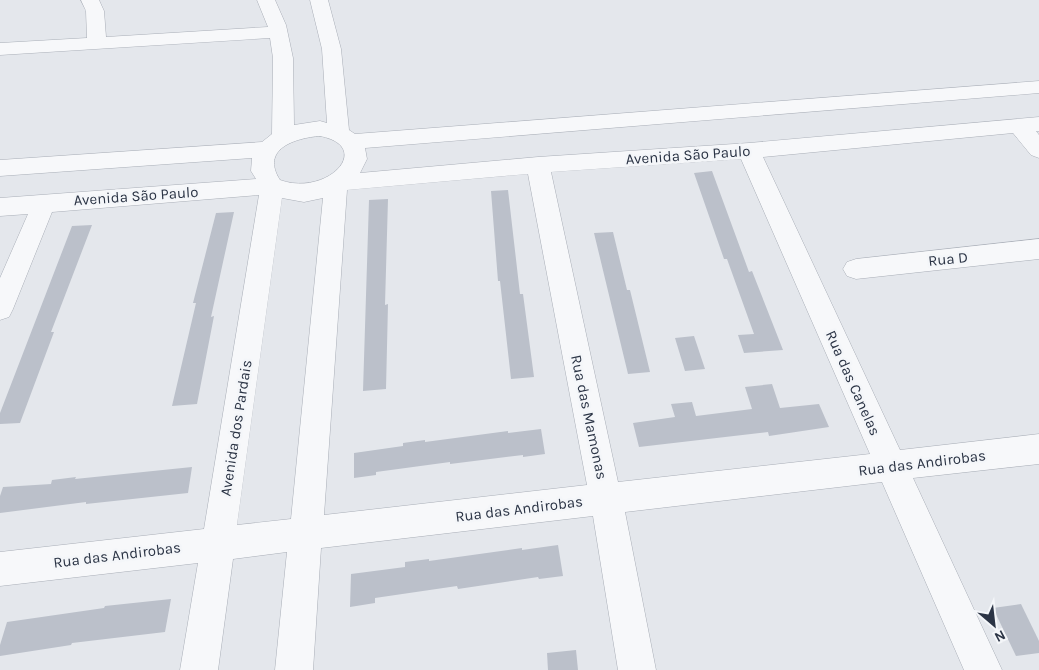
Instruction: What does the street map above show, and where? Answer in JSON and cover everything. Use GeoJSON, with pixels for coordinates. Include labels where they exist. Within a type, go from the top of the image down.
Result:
{"type":"FeatureCollection","features":[{"type":"Feature","properties":{"kind":"street"},"geometry":{"type":"LineString","coordinates":[[90,0],[96,11],[97,43]]}},
{"type":"Feature","properties":{"kind":"street"},"geometry":{"type":"LineString","coordinates":[[266,0],[278,32],[283,58],[275,143]]}},
{"type":"Feature","properties":{"kind":"street"},"geometry":{"type":"LineString","coordinates":[[318,0],[328,25],[344,137],[355,153],[353,166],[336,183],[319,191],[290,193],[272,186],[263,176],[261,170],[262,161],[275,143],[296,131],[311,128],[325,129],[344,137],[1039,86]]}},
{"type":"Feature","properties":{"kind":"street"},"geometry":{"type":"LineString","coordinates":[[0,50],[278,32]]}},
{"type":"Feature","properties":{"kind":"street"},"geometry":{"type":"LineString","coordinates":[[1029,125],[1039,150]]}},
{"type":"Feature","properties":{"kind":"street","name":"Avenida São Paulo"},"geometry":{"type":"LineString","coordinates":[[336,183],[538,165],[749,150],[1029,125]]}},
{"type":"Feature","properties":{"kind":"street"},"geometry":{"type":"LineString","coordinates":[[0,168],[275,143]]}},
{"type":"Feature","properties":{"kind":"street","name":"Rua das Canelas"},"geometry":{"type":"LineString","coordinates":[[749,150],[890,466],[984,670]]}},
{"type":"Feature","properties":{"kind":"street","name":"Rua das Mamonas"},"geometry":{"type":"LineString","coordinates":[[538,165],[606,499],[637,670]]}},
{"type":"Feature","properties":{"kind":"street"},"geometry":{"type":"LineString","coordinates":[[294,670],[336,183]]}},
{"type":"Feature","properties":{"kind":"street","name":"Avenida São Paulo"},"geometry":{"type":"LineString","coordinates":[[0,207],[272,186]]}},
{"type":"Feature","properties":{"kind":"street","name":"Avenida dos Pardais"},"geometry":{"type":"LineString","coordinates":[[199,670],[272,186]]}},
{"type":"Feature","properties":{"kind":"street"},"geometry":{"type":"LineString","coordinates":[[0,309],[44,204]]}},
{"type":"Feature","properties":{"kind":"street","name":"Rua D"},"geometry":{"type":"LineString","coordinates":[[856,269],[1039,249]]}},
{"type":"Feature","properties":{"kind":"street","name":"Rua das Andirobas"},"geometry":{"type":"LineString","coordinates":[[0,569],[1039,450]]}},
{"type":"Feature","properties":{"kind":"building"},"geometry":{"type":"Polygon","coordinates":[[[712,171],[749,272],[752,271],[783,350],[744,353],[738,335],[754,334],[727,259],[724,259],[694,173],[712,171]]]}},
{"type":"Feature","properties":{"kind":"building"},"geometry":{"type":"Polygon","coordinates":[[[508,190],[520,294],[523,294],[534,377],[511,379],[500,281],[498,281],[491,191],[508,190]]]}},
{"type":"Feature","properties":{"kind":"building"},"geometry":{"type":"Polygon","coordinates":[[[388,199],[385,305],[388,304],[386,389],[363,391],[369,200],[388,199]]]}},
{"type":"Feature","properties":{"kind":"building"},"geometry":{"type":"Polygon","coordinates":[[[234,212],[211,317],[214,316],[197,404],[172,406],[196,303],[193,303],[216,213],[234,212]]]}},
{"type":"Feature","properties":{"kind":"building"},"geometry":{"type":"Polygon","coordinates":[[[92,225],[51,332],[54,332],[20,423],[0,424],[0,413],[72,226],[92,225]]]}},
{"type":"Feature","properties":{"kind":"building"},"geometry":{"type":"Polygon","coordinates":[[[613,232],[627,290],[630,290],[650,372],[628,374],[594,233],[613,232]]]}},
{"type":"Feature","properties":{"kind":"building"},"geometry":{"type":"Polygon","coordinates":[[[694,336],[705,369],[685,371],[675,338],[694,336]]]}},
{"type":"Feature","properties":{"kind":"building"},"geometry":{"type":"Polygon","coordinates":[[[772,384],[780,408],[819,404],[829,427],[769,436],[768,432],[639,447],[633,423],[675,417],[671,404],[692,402],[696,416],[752,409],[745,387],[772,384]]]}},
{"type":"Feature","properties":{"kind":"building"},"geometry":{"type":"Polygon","coordinates":[[[541,429],[545,454],[450,464],[450,462],[376,472],[376,475],[354,478],[354,453],[403,446],[403,443],[425,440],[425,442],[508,431],[508,433],[541,429]]]}},
{"type":"Feature","properties":{"kind":"building"},"geometry":{"type":"Polygon","coordinates":[[[192,467],[188,493],[86,504],[86,502],[0,513],[0,496],[3,487],[51,484],[52,480],[76,477],[75,479],[192,467]]]}},
{"type":"Feature","properties":{"kind":"building"},"geometry":{"type":"Polygon","coordinates":[[[558,545],[563,576],[539,579],[538,577],[458,589],[457,586],[375,598],[375,603],[350,607],[351,574],[405,567],[405,562],[429,559],[429,561],[558,545]]]}},
{"type":"Feature","properties":{"kind":"building"},"geometry":{"type":"Polygon","coordinates":[[[171,599],[165,632],[72,643],[71,645],[0,656],[0,645],[7,622],[104,608],[105,606],[171,599]]]}},
{"type":"Feature","properties":{"kind":"building"},"geometry":{"type":"Polygon","coordinates":[[[1021,604],[1039,641],[1039,653],[1016,656],[993,608],[1021,604]]]}},
{"type":"Feature","properties":{"kind":"building"},"geometry":{"type":"Polygon","coordinates":[[[576,650],[578,670],[548,670],[547,653],[576,650]]]}}]}
